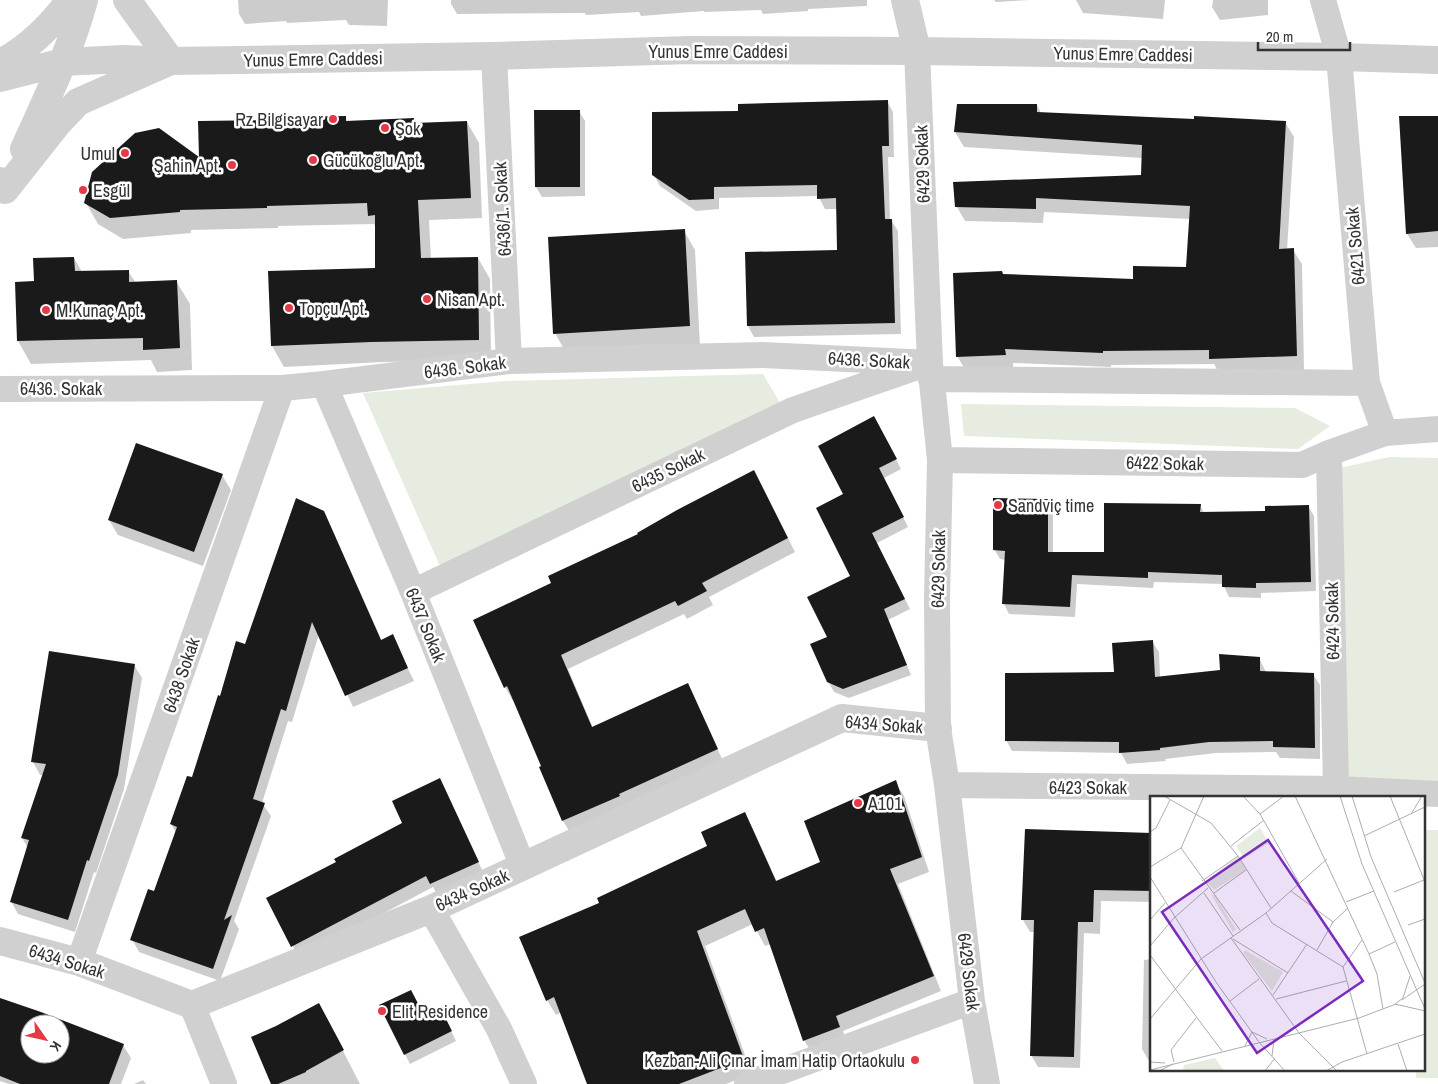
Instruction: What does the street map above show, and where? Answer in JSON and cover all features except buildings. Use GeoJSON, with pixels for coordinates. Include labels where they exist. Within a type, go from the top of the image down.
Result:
{"type":"FeatureCollection","features":[{"type":"Feature","properties":{"kind":"street"},"geometry":{"type":"LineString","coordinates":[[0,63],[21,50],[42,33],[70,0]]}},
{"type":"Feature","properties":{"kind":"street"},"geometry":{"type":"LineString","coordinates":[[2,192],[63,62],[84,0]]}},
{"type":"Feature","properties":{"kind":"street"},"geometry":{"type":"LineString","coordinates":[[2,192],[58,123],[78,102],[171,61],[127,0]]}},
{"type":"Feature","properties":{"kind":"street"},"geometry":{"type":"LineString","coordinates":[[905,0],[918,51]]}},
{"type":"Feature","properties":{"kind":"street","name":"6421 Sokak"},"geometry":{"type":"LineString","coordinates":[[1323,0],[1339,57],[1367,383],[1385,433]]}},
{"type":"Feature","properties":{"kind":"street","name":"Yunus Emre Caddesi"},"geometry":{"type":"LineString","coordinates":[[0,78],[63,62],[123,59],[171,61],[494,56],[690,50],[918,51],[1438,60]]}},
{"type":"Feature","properties":{"kind":"street","name":"6429 Sokak"},"geometry":{"type":"LineString","coordinates":[[918,51],[930,371],[940,460],[938,728],[947,785],[972,1001],[987,1084]]}},
{"type":"Feature","properties":{"kind":"street","name":"6436/1. Sokak"},"geometry":{"type":"LineString","coordinates":[[494,56],[509,362]]}},
{"type":"Feature","properties":{"kind":"street","name":"6436. Sokak"},"geometry":{"type":"LineString","coordinates":[[0,389],[282,388],[509,362],[763,355],[930,371]]}},
{"type":"Feature","properties":{"kind":"street"},"geometry":{"type":"LineString","coordinates":[[930,371],[1367,383]]}},
{"type":"Feature","properties":{"kind":"street","name":"6435 Sokak"},"geometry":{"type":"LineString","coordinates":[[413,592],[793,410],[930,371]]}},
{"type":"Feature","properties":{"kind":"street","name":"6437 Sokak"},"geometry":{"type":"LineString","coordinates":[[324,384],[413,592],[523,867]]}},
{"type":"Feature","properties":{"kind":"street","name":"6438 Sokak"},"geometry":{"type":"LineString","coordinates":[[79,962],[282,388]]}},
{"type":"Feature","properties":{"kind":"street","name":"6422 Sokak"},"geometry":{"type":"LineString","coordinates":[[940,460],[1302,465],[1385,433],[1438,429]]}},
{"type":"Feature","properties":{"kind":"street","name":"6424 Sokak"},"geometry":{"type":"LineString","coordinates":[[1329,453],[1336,789]]}},
{"type":"Feature","properties":{"kind":"street","name":"6434 Sokak"},"geometry":{"type":"LineString","coordinates":[[0,941],[79,962],[192,1005],[431,909],[842,718],[938,728]]}},
{"type":"Feature","properties":{"kind":"street","name":"6423 Sokak"},"geometry":{"type":"LineString","coordinates":[[947,785],[1336,789],[1438,794]]}},
{"type":"Feature","properties":{"kind":"street"},"geometry":{"type":"LineString","coordinates":[[431,909],[499,1030],[524,1084]]}},
{"type":"Feature","properties":{"kind":"street"},"geometry":{"type":"LineString","coordinates":[[747,1084],[972,1001]]}},
{"type":"Feature","properties":{"kind":"street"},"geometry":{"type":"LineString","coordinates":[[192,1005],[224,1084]]}},
{"type":"Feature","properties":{"kind":"shaded area"},"geometry":{"type":"Polygon","coordinates":[[[763,374],[780,403],[440,566],[363,393],[506,381],[763,374]]]}},
{"type":"Feature","properties":{"kind":"shaded area"},"geometry":{"type":"Polygon","coordinates":[[[961,404],[1295,408],[1330,426],[1298,449],[964,436],[961,404]]]}},
{"type":"Feature","properties":{"kind":"shaded area"},"geometry":{"type":"Polygon","coordinates":[[[1389,457],[1438,458],[1438,794],[1336,789],[1340,468],[1389,457]]]}},
{"type":"Feature","properties":{"kind":"shaded area"},"geometry":{"type":"Polygon","coordinates":[[[1426,830],[1438,830],[1438,1078],[1416,1078],[1416,1072],[1426,1072],[1426,830]]]}},
{"type":"Feature","properties":{"kind":"place","name":"Rz Bilgisayar"},"geometry":{"type":"Point","coordinates":[333,119]}},
{"type":"Feature","properties":{"kind":"place","name":"Şok"},"geometry":{"type":"Point","coordinates":[385,128]}},
{"type":"Feature","properties":{"kind":"place","name":"Umul"},"geometry":{"type":"Point","coordinates":[125,153]}},
{"type":"Feature","properties":{"kind":"place","name":"Gücükoğlu Apt."},"geometry":{"type":"Point","coordinates":[313,160]}},
{"type":"Feature","properties":{"kind":"place","name":"Şahin Apt."},"geometry":{"type":"Point","coordinates":[232,165]}},
{"type":"Feature","properties":{"kind":"place","name":"Esgül"},"geometry":{"type":"Point","coordinates":[83,190]}},
{"type":"Feature","properties":{"kind":"place","name":"Nisan Apt."},"geometry":{"type":"Point","coordinates":[427,299]}},
{"type":"Feature","properties":{"kind":"place","name":"Topçu Apt."},"geometry":{"type":"Point","coordinates":[289,308]}},
{"type":"Feature","properties":{"kind":"place","name":"M.Kunaç Apt."},"geometry":{"type":"Point","coordinates":[46,310]}},
{"type":"Feature","properties":{"kind":"place","name":"Sandviç time"},"geometry":{"type":"Point","coordinates":[998,505]}},
{"type":"Feature","properties":{"kind":"place","name":"A101"},"geometry":{"type":"Point","coordinates":[858,803]}},
{"type":"Feature","properties":{"kind":"place","name":"Elit Residence"},"geometry":{"type":"Point","coordinates":[382,1011]}},
{"type":"Feature","properties":{"kind":"place","name":"Kezban-Ali Çınar İmam Hatip Ortaokulu"},"geometry":{"type":"Point","coordinates":[915,1060]}}]}
